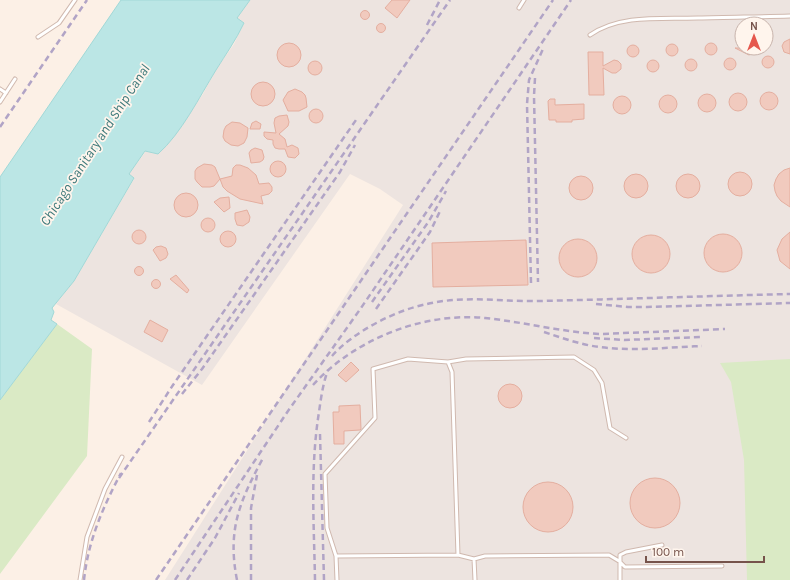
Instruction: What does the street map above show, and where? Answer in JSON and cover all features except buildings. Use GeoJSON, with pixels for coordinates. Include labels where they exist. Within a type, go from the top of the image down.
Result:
{"type":"FeatureCollection","features":[{"type":"Feature","properties":{"kind":"lane"},"geometry":{"type":"LineString","coordinates":[[38,37],[59,23],[75,0]]}},
{"type":"Feature","properties":{"kind":"lane"},"geometry":{"type":"LineString","coordinates":[[519,8],[524,0]]}},
{"type":"Feature","properties":{"kind":"lane"},"geometry":{"type":"LineString","coordinates":[[590,35],[598,29],[609,25],[636,20],[790,16]]}},
{"type":"Feature","properties":{"kind":"lane"},"geometry":{"type":"LineString","coordinates":[[0,102],[15,79]]}},
{"type":"Feature","properties":{"kind":"lane"},"geometry":{"type":"LineString","coordinates":[[0,89],[6,93]]}},
{"type":"Feature","properties":{"kind":"lane"},"geometry":{"type":"LineString","coordinates":[[337,580],[336,556],[327,528],[325,474],[375,418],[373,369],[408,359],[448,362],[466,359],[574,357],[594,370],[602,383],[610,428],[626,438]]}},
{"type":"Feature","properties":{"kind":"lane"},"geometry":{"type":"LineString","coordinates":[[448,362],[452,372],[458,555]]}},
{"type":"Feature","properties":{"kind":"lane"},"geometry":{"type":"LineString","coordinates":[[80,580],[87,538],[105,489],[122,457]]}},
{"type":"Feature","properties":{"kind":"lane"},"geometry":{"type":"LineString","coordinates":[[620,580],[620,555],[626,552],[662,545]]}},
{"type":"Feature","properties":{"kind":"lane"},"geometry":{"type":"LineString","coordinates":[[336,556],[458,555],[474,559],[485,556],[609,556],[620,561],[625,567],[722,566]]}},
{"type":"Feature","properties":{"kind":"lane"},"geometry":{"type":"LineString","coordinates":[[474,559],[475,580]]}},
{"type":"Feature","properties":{"kind":"shaded area"},"geometry":{"type":"Polygon","coordinates":[[[250,0],[790,0],[790,580],[165,580],[403,205],[380,189],[350,174],[202,385],[56,304],[74,281],[134,179],[129,174],[146,151],[158,154],[203,94],[215,71],[234,44],[244,23],[237,18],[250,0]]]}},
{"type":"Feature","properties":{"kind":"green space"},"geometry":{"type":"Polygon","coordinates":[[[57,324],[92,349],[87,456],[0,574],[0,400],[57,324]]]}},
{"type":"Feature","properties":{"kind":"green space"},"geometry":{"type":"Polygon","coordinates":[[[790,359],[790,580],[747,580],[744,460],[731,382],[720,363],[790,359]]]}},
{"type":"Feature","properties":{"kind":"water","name":"Chicago Sanitary and Ship Canal"},"geometry":{"type":"Polygon","coordinates":[[[121,0],[250,0],[237,18],[244,23],[241,29],[197,103],[175,136],[158,154],[145,151],[129,174],[134,178],[74,281],[52,308],[54,312],[51,320],[57,324],[0,400],[0,177],[121,0]]]}},
{"type":"Feature","properties":{"kind":"railway"},"geometry":{"type":"LineString","coordinates":[[0,127],[87,0]]}},
{"type":"Feature","properties":{"kind":"railway"},"geometry":{"type":"LineString","coordinates":[[427,25],[440,0]]}},
{"type":"Feature","properties":{"kind":"railway"},"geometry":{"type":"LineString","coordinates":[[119,478],[450,0]]}},
{"type":"Feature","properties":{"kind":"railway"},"geometry":{"type":"LineString","coordinates":[[156,580],[553,0]]}},
{"type":"Feature","properties":{"kind":"railway"},"geometry":{"type":"LineString","coordinates":[[175,580],[288,411],[361,308],[571,0]]}},
{"type":"Feature","properties":{"kind":"railway"},"geometry":{"type":"LineString","coordinates":[[531,283],[527,104],[529,80],[543,49]]}},
{"type":"Feature","properties":{"kind":"railway"},"geometry":{"type":"LineString","coordinates":[[535,78],[534,96],[538,282]]}},
{"type":"Feature","properties":{"kind":"railway"},"geometry":{"type":"LineString","coordinates":[[149,422],[356,120]]}},
{"type":"Feature","properties":{"kind":"railway"},"geometry":{"type":"LineString","coordinates":[[182,394],[202,369],[340,172],[355,145]]}},
{"type":"Feature","properties":{"kind":"railway"},"geometry":{"type":"LineString","coordinates":[[372,302],[429,221],[446,191]]}},
{"type":"Feature","properties":{"kind":"railway"},"geometry":{"type":"LineString","coordinates":[[376,309],[430,232],[441,209]]}},
{"type":"Feature","properties":{"kind":"railway"},"geometry":{"type":"LineString","coordinates":[[332,356],[351,339],[376,323],[402,311],[441,301],[470,299],[541,301],[790,294]]}},
{"type":"Feature","properties":{"kind":"railway"},"geometry":{"type":"LineString","coordinates":[[596,304],[647,307],[790,303]]}},
{"type":"Feature","properties":{"kind":"railway"},"geometry":{"type":"LineString","coordinates":[[313,385],[349,354],[370,342],[414,324],[438,319],[462,317],[485,318],[600,334],[725,329]]}},
{"type":"Feature","properties":{"kind":"railway"},"geometry":{"type":"LineString","coordinates":[[544,332],[593,346],[621,349],[702,346]]}},
{"type":"Feature","properties":{"kind":"railway"},"geometry":{"type":"LineString","coordinates":[[594,338],[624,340],[702,337]]}},
{"type":"Feature","properties":{"kind":"railway"},"geometry":{"type":"LineString","coordinates":[[315,580],[313,496],[314,454],[321,396],[328,370]]}},
{"type":"Feature","properties":{"kind":"railway"},"geometry":{"type":"LineString","coordinates":[[320,434],[324,580]]}},
{"type":"Feature","properties":{"kind":"railway"},"geometry":{"type":"LineString","coordinates":[[237,580],[234,562],[235,530],[242,502],[263,458]]}},
{"type":"Feature","properties":{"kind":"railway"},"geometry":{"type":"LineString","coordinates":[[84,580],[89,552],[97,525],[121,473]]}},
{"type":"Feature","properties":{"kind":"railway"},"geometry":{"type":"LineString","coordinates":[[251,580],[251,508],[257,475]]}},
{"type":"Feature","properties":{"kind":"railway"},"geometry":{"type":"LineString","coordinates":[[187,580],[215,538],[239,493]]}}]}
